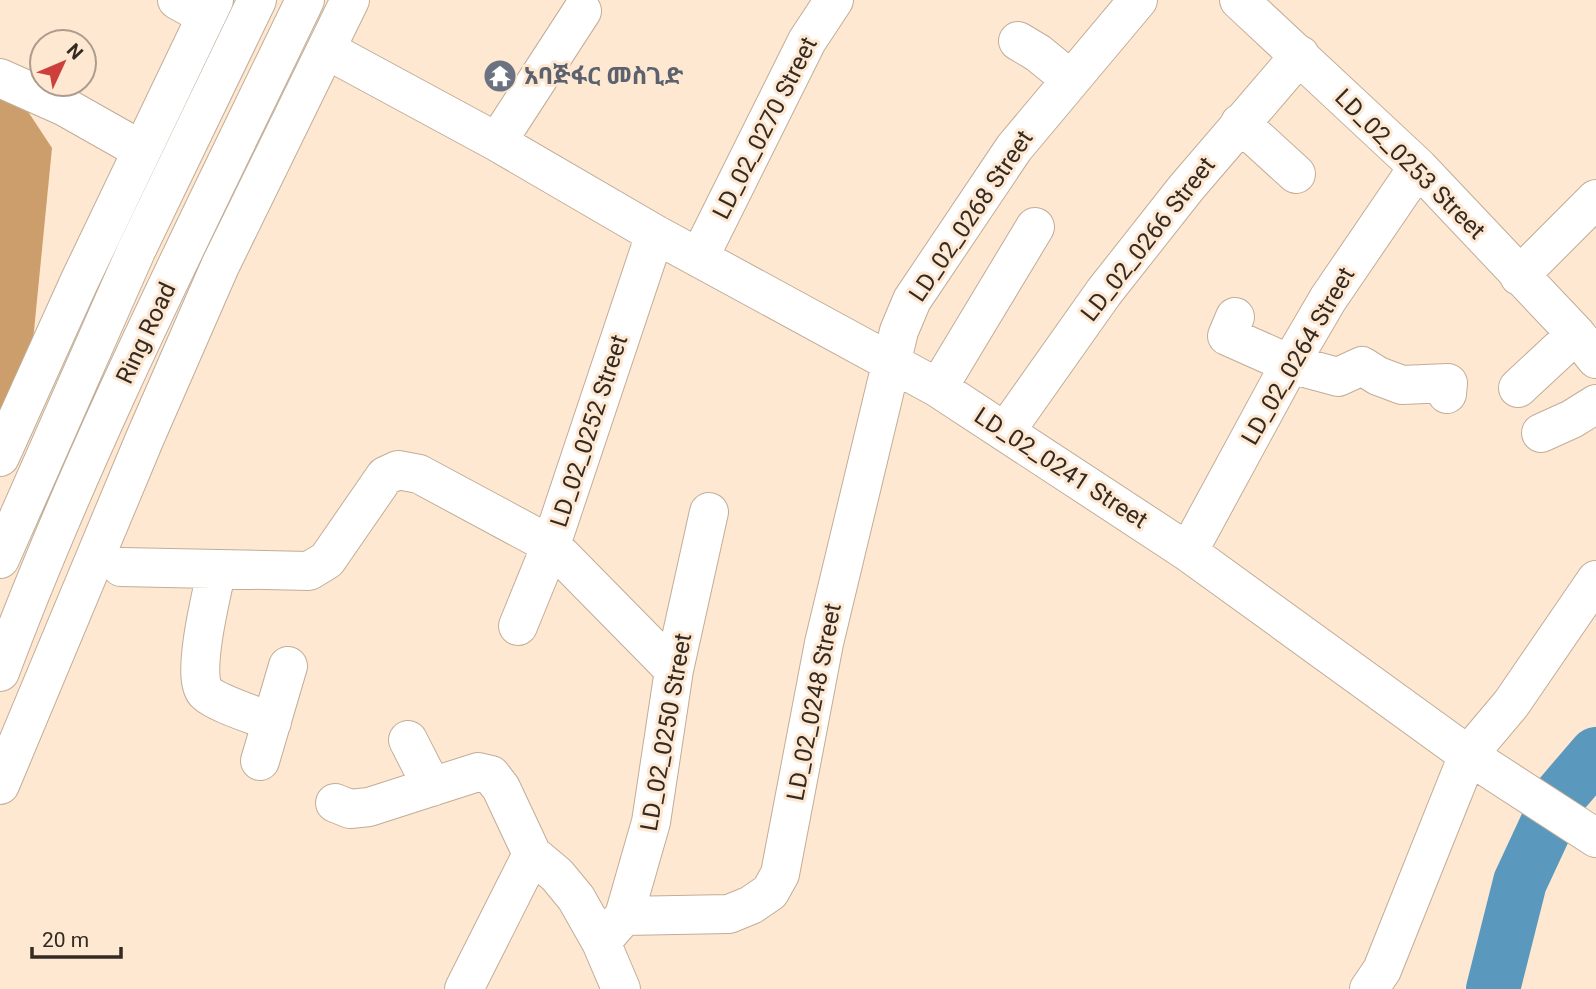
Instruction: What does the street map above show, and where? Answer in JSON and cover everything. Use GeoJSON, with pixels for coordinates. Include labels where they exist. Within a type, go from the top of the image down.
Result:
{"type":"FeatureCollection","features":[{"type":"Feature","properties":{"kind":"main road","name":"Ring Road"},"geometry":{"type":"LineString","coordinates":[[0,559],[136,251],[257,0]]}},
{"type":"Feature","properties":{"kind":"main road","name":"Ring Road"},"geometry":{"type":"LineString","coordinates":[[0,672],[33,585],[115,401],[305,0]]}},
{"type":"Feature","properties":{"kind":"main road"},"geometry":{"type":"LineString","coordinates":[[0,785],[220,266],[350,0]]}},
{"type":"Feature","properties":{"kind":"main road","name":"LD_02_0270 Street"},"geometry":{"type":"LineString","coordinates":[[699,258],[807,40],[834,0]]}},
{"type":"Feature","properties":{"kind":"main road","name":"LD_02_0268 Street"},"geometry":{"type":"LineString","coordinates":[[892,363],[899,331],[912,300],[1014,148],[1138,0]]}},
{"type":"Feature","properties":{"kind":"main road","name":"LD_02_0253 Street"},"geometry":{"type":"LineString","coordinates":[[1239,0],[1418,167],[1586,347],[1518,388]]}},
{"type":"Feature","properties":{"kind":"main road"},"geometry":{"type":"LineString","coordinates":[[0,457],[141,150],[199,5]]}},
{"type":"Feature","properties":{"kind":"main road"},"geometry":{"type":"LineString","coordinates":[[497,142],[582,11]]}},
{"type":"Feature","properties":{"kind":"main road"},"geometry":{"type":"LineString","coordinates":[[1018,41],[1038,52],[1070,79]]}},
{"type":"Feature","properties":{"kind":"main road","name":"LD_02_0241 Street"},"geometry":{"type":"LineString","coordinates":[[327,50],[497,142],[654,234],[938,388],[1188,552],[1483,765],[1596,838]]}},
{"type":"Feature","properties":{"kind":"main road","name":"LD_02_0266 Street"},"geometry":{"type":"LineString","coordinates":[[1005,432],[1104,292],[1186,188],[1300,55]]}},
{"type":"Feature","properties":{"kind":"main road"},"geometry":{"type":"LineString","coordinates":[[0,78],[65,107],[141,150]]}},
{"type":"Feature","properties":{"kind":"main road"},"geometry":{"type":"LineString","coordinates":[[1240,123],[1296,174]]}},
{"type":"Feature","properties":{"kind":"main road","name":"LD_02_0264 Street"},"geometry":{"type":"LineString","coordinates":[[1188,552],[1328,299],[1418,167]]}},
{"type":"Feature","properties":{"kind":"main road"},"geometry":{"type":"LineString","coordinates":[[1519,276],[1596,199]]}},
{"type":"Feature","properties":{"kind":"main road"},"geometry":{"type":"LineString","coordinates":[[938,388],[1035,227]]}},
{"type":"Feature","properties":{"kind":"main road","name":"LD_02_0252 Street"},"geometry":{"type":"LineString","coordinates":[[518,626],[551,545],[654,234]]}},
{"type":"Feature","properties":{"kind":"main road"},"geometry":{"type":"LineString","coordinates":[[1235,317],[1227,336],[1290,364],[1338,377],[1362,366],[1378,376],[1402,385],[1448,383],[1447,394]]}},
{"type":"Feature","properties":{"kind":"main road","name":"LD_02_0248 Street"},"geometry":{"type":"LineString","coordinates":[[612,929],[729,914],[751,905],[770,892],[780,874],[824,643],[892,363]]}},
{"type":"Feature","properties":{"kind":"main road"},"geometry":{"type":"LineString","coordinates":[[1541,433],[1596,404]]}},
{"type":"Feature","properties":{"kind":"main road"},"geometry":{"type":"LineString","coordinates":[[121,567],[309,572],[327,560],[385,476],[398,470],[419,474],[551,545],[674,670]]}},
{"type":"Feature","properties":{"kind":"main road","name":"LD_02_0250 Street"},"geometry":{"type":"LineString","coordinates":[[612,929],[651,822],[674,670],[709,512]]}},
{"type":"Feature","properties":{"kind":"main road"},"geometry":{"type":"LineString","coordinates":[[217,569],[200,658],[199,680],[203,691],[213,698],[272,722]]}},
{"type":"Feature","properties":{"kind":"main road"},"geometry":{"type":"LineString","coordinates":[[1369,989],[1382,970],[1511,704],[1596,580]]}},
{"type":"Feature","properties":{"kind":"main road"},"geometry":{"type":"LineString","coordinates":[[260,761],[288,666]]}},
{"type":"Feature","properties":{"kind":"main road"},"geometry":{"type":"LineString","coordinates":[[408,740],[432,787]]}},
{"type":"Feature","properties":{"kind":"main road"},"geometry":{"type":"LineString","coordinates":[[335,803],[350,810],[369,807],[478,772],[491,775],[500,788],[531,854],[612,929],[621,989]]}},
{"type":"Feature","properties":{"kind":"main road"},"geometry":{"type":"LineString","coordinates":[[464,989],[531,854]]}},
{"type":"Feature","properties":{"kind":"shaded area"},"geometry":{"type":"Polygon","coordinates":[[[0,69],[52,148],[32,351],[0,423],[0,69]]]}},
{"type":"Feature","properties":{"kind":"waterway"},"geometry":{"type":"LineString","coordinates":[[1493,989],[1520,882],[1560,796],[1596,754]]}},
{"type":"Feature","properties":{"kind":"place","name":"አባጅፋር መስጊድ"},"geometry":{"type":"Point","coordinates":[500,76]}}]}
